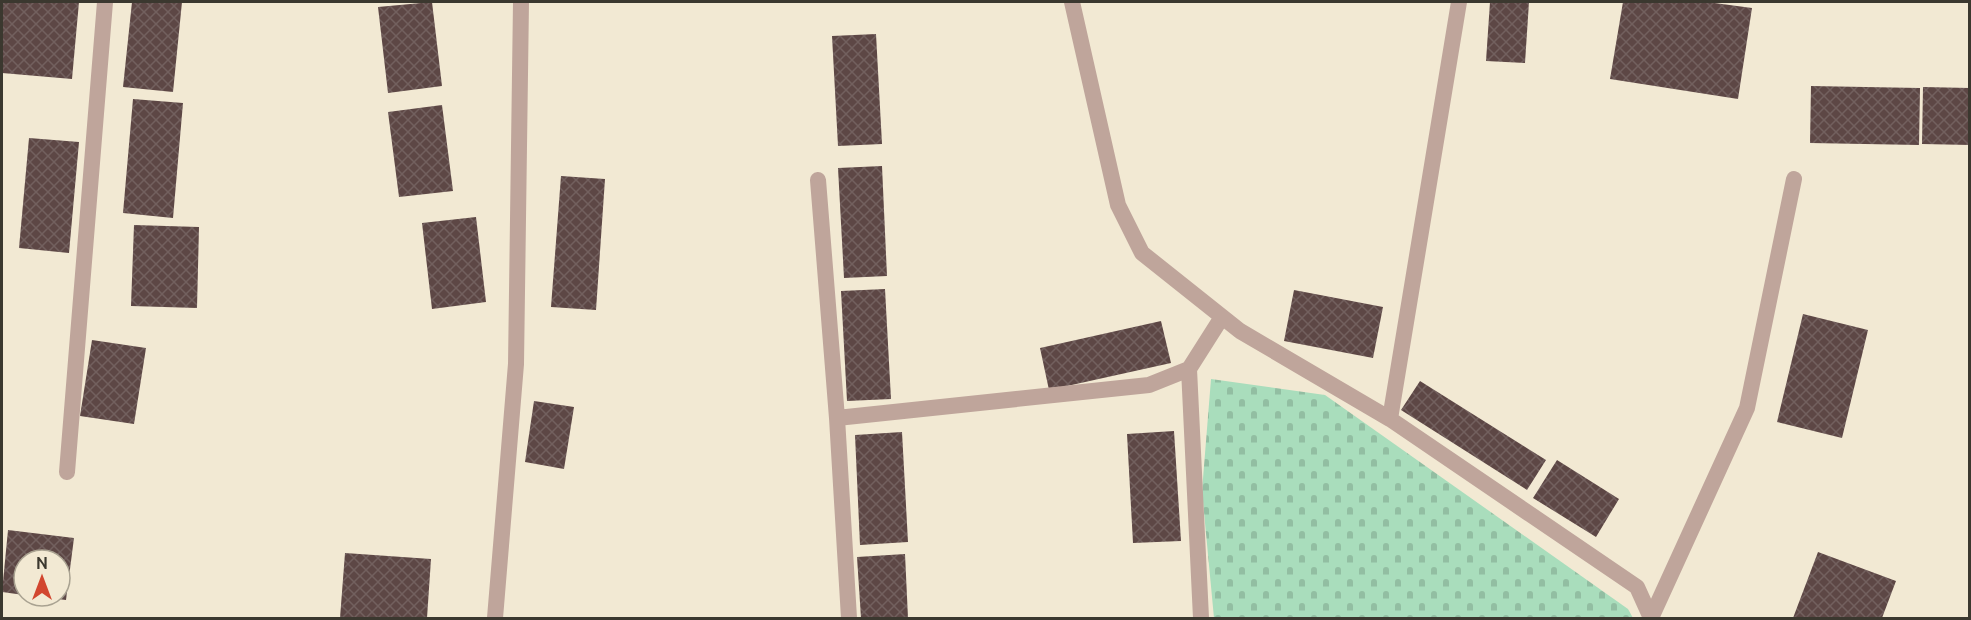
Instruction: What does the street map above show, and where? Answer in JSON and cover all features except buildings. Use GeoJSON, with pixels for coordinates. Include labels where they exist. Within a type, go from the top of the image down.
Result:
{"type":"FeatureCollection","features":[{"type":"Feature","properties":{"kind":"street"},"geometry":{"type":"LineString","coordinates":[[67,472],[105,2]]}},
{"type":"Feature","properties":{"kind":"street"},"geometry":{"type":"LineString","coordinates":[[495,618],[516,364],[521,2]]}},
{"type":"Feature","properties":{"kind":"street"},"geometry":{"type":"LineString","coordinates":[[1072,2],[1118,205],[1142,253],[1240,331],[1390,419],[1636,587],[1651,618]]}},
{"type":"Feature","properties":{"kind":"street"},"geometry":{"type":"LineString","coordinates":[[1390,419],[1459,2]]}},
{"type":"Feature","properties":{"kind":"street"},"geometry":{"type":"LineString","coordinates":[[1651,618],[1747,408],[1794,179]]}},
{"type":"Feature","properties":{"kind":"street"},"geometry":{"type":"LineString","coordinates":[[818,180],[837,418],[849,618]]}},
{"type":"Feature","properties":{"kind":"street"},"geometry":{"type":"LineString","coordinates":[[1201,618],[1189,369],[1222,317]]}},
{"type":"Feature","properties":{"kind":"street"},"geometry":{"type":"LineString","coordinates":[[837,418],[1149,385],[1189,369]]}},
{"type":"Feature","properties":{"kind":"green space"},"geometry":{"type":"Polygon","coordinates":[[[1211,379],[1325,395],[1628,609],[1633,618],[1214,618],[1202,491],[1211,379]]]}}]}
